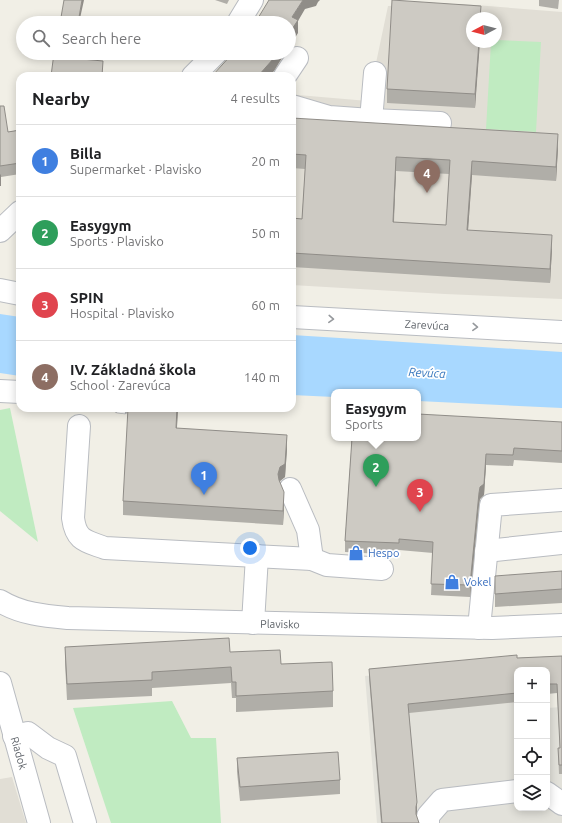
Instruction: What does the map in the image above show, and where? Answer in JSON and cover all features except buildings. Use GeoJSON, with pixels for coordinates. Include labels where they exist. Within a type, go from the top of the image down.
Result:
{"type":"FeatureCollection","features":[{"type":"Feature","properties":{"kind":"street"},"geometry":{"type":"LineString","coordinates":[[242,16],[252,0]]}},
{"type":"Feature","properties":{"kind":"street"},"geometry":{"type":"LineString","coordinates":[[197,72],[209,60]]}},
{"type":"Feature","properties":{"kind":"street"},"geometry":{"type":"LineString","coordinates":[[288,72],[296,60]]}},
{"type":"Feature","properties":{"kind":"street"},"geometry":{"type":"LineString","coordinates":[[371,120],[375,73]]}},
{"type":"Feature","properties":{"kind":"street"},"geometry":{"type":"LineString","coordinates":[[296,107],[329,117],[440,123]]}},
{"type":"Feature","properties":{"kind":"street"},"geometry":{"type":"LineString","coordinates":[[0,231],[16,216]]}},
{"type":"Feature","properties":{"kind":"street"},"geometry":{"type":"LineString","coordinates":[[0,290],[16,293]]}},
{"type":"Feature","properties":{"kind":"street","name":"Zarevúca"},"geometry":{"type":"LineString","coordinates":[[296,317],[562,332]]}},
{"type":"Feature","properties":{"kind":"street"},"geometry":{"type":"LineString","coordinates":[[0,391],[16,392]]}},
{"type":"Feature","properties":{"kind":"street"},"geometry":{"type":"LineString","coordinates":[[79,426],[73,518],[74,528],[82,540],[105,548],[312,559],[327,565],[382,569]]}},
{"type":"Feature","properties":{"kind":"street"},"geometry":{"type":"LineString","coordinates":[[290,489],[308,530],[312,559]]}},
{"type":"Feature","properties":{"kind":"street"},"geometry":{"type":"LineString","coordinates":[[479,628],[491,505],[562,500]]}},
{"type":"Feature","properties":{"kind":"street"},"geometry":{"type":"LineString","coordinates":[[486,551],[562,544]]}},
{"type":"Feature","properties":{"kind":"street"},"geometry":{"type":"LineString","coordinates":[[254,623],[257,556]]}},
{"type":"Feature","properties":{"kind":"street","name":"Plavisko"},"geometry":{"type":"LineString","coordinates":[[0,601],[28,614],[68,618],[479,628],[562,625]]}},
{"type":"Feature","properties":{"kind":"street","name":"Riadok"},"geometry":{"type":"LineString","coordinates":[[0,683],[39,823]]}},
{"type":"Feature","properties":{"kind":"street"},"geometry":{"type":"LineString","coordinates":[[14,736],[28,733],[48,748],[65,756],[85,823]]}},
{"type":"Feature","properties":{"kind":"street"},"geometry":{"type":"LineString","coordinates":[[428,823],[428,816],[442,800],[514,791]]}},
{"type":"Feature","properties":{"kind":"street"},"geometry":{"type":"LineString","coordinates":[[550,796],[562,804]]}},
{"type":"Feature","properties":{"kind":"shaded area"},"geometry":{"type":"Polygon","coordinates":[[[463,4],[562,12],[562,299],[296,285],[296,96],[368,101],[388,6],[463,4]]]}},
{"type":"Feature","properties":{"kind":"shaded area"},"geometry":{"type":"Polygon","coordinates":[[[523,660],[519,667],[514,667],[514,811],[550,811],[550,708],[562,707],[562,823],[377,823],[365,676],[523,660]]]}},
{"type":"Feature","properties":{"kind":"shaded area"},"geometry":{"type":"Polygon","coordinates":[[[12,777],[26,823],[0,823],[0,779],[12,777]]]}},
{"type":"Feature","properties":{"kind":"green space"},"geometry":{"type":"Polygon","coordinates":[[[502,40],[541,42],[536,132],[486,129],[491,48],[502,48],[502,40]]]}},
{"type":"Feature","properties":{"kind":"green space"},"geometry":{"type":"Polygon","coordinates":[[[10,408],[38,542],[0,511],[0,410],[10,408]]]}},
{"type":"Feature","properties":{"kind":"green space"},"geometry":{"type":"Polygon","coordinates":[[[172,701],[191,738],[216,738],[221,823],[111,823],[73,708],[172,701]]]}},
{"type":"Feature","properties":{"kind":"water"},"geometry":{"type":"Polygon","coordinates":[[[0,314],[16,316],[16,375],[0,373],[0,314]]]}},
{"type":"Feature","properties":{"kind":"water","name":"Revúca"},"geometry":{"type":"Polygon","coordinates":[[[296,335],[562,352],[562,408],[421,401],[421,389],[331,389],[331,397],[296,395],[296,335]]]}},
{"type":"Feature","properties":{"kind":"place","name":"IV. Základná škola"},"geometry":{"type":"Point","coordinates":[427,193]}},
{"type":"Feature","properties":{"kind":"place","name":"Easygym"},"geometry":{"type":"Point","coordinates":[376,487]}},
{"type":"Feature","properties":{"kind":"place","name":"Billa"},"geometry":{"type":"Point","coordinates":[204,495]}},
{"type":"Feature","properties":{"kind":"place","name":"SPIN"},"geometry":{"type":"Point","coordinates":[420,512]}},
{"type":"Feature","properties":{"kind":"place","name":"Hespo"},"geometry":{"type":"Point","coordinates":[356,553]}},
{"type":"Feature","properties":{"kind":"place","name":"Vokel"},"geometry":{"type":"Point","coordinates":[452,582]}}]}
